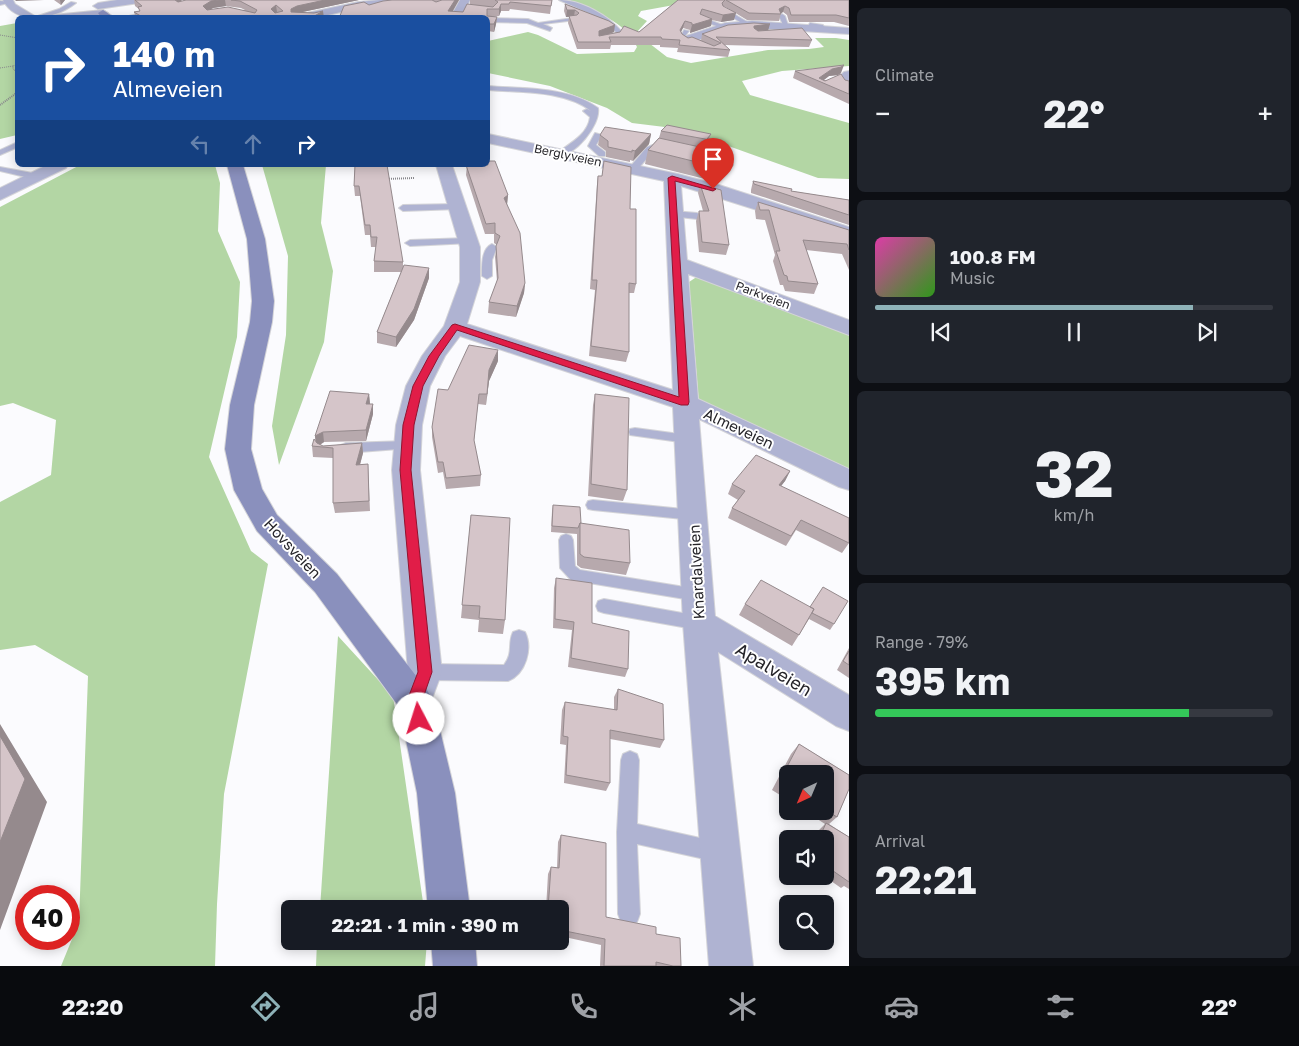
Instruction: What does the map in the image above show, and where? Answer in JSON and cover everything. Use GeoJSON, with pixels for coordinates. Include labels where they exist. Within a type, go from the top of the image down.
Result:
{"type":"FeatureCollection","features":[{"type":"Feature","properties":{"kind":"street"},"geometry":{"type":"LineString","coordinates":[[30,0],[32,15]]}},
{"type":"Feature","properties":{"kind":"street"},"geometry":{"type":"LineString","coordinates":[[6,1],[17,10],[30,15]]}},
{"type":"Feature","properties":{"kind":"street"},"geometry":{"type":"LineString","coordinates":[[315,15],[358,5],[422,1]]}},
{"type":"Feature","properties":{"kind":"street"},"geometry":{"type":"LineString","coordinates":[[81,15],[102,9],[136,4]]}},
{"type":"Feature","properties":{"kind":"street"},"geometry":{"type":"LineString","coordinates":[[685,38],[726,22],[784,30],[849,31]]}},
{"type":"Feature","properties":{"kind":"street","name":"Berglyveien"},"geometry":{"type":"LineString","coordinates":[[490,139],[601,155],[633,169],[670,164],[705,187],[849,233]]}},
{"type":"Feature","properties":{"kind":"street","name":"Knardalveien"},"geometry":{"type":"LineString","coordinates":[[670,164],[684,219],[677,263],[684,402],[698,609],[731,966]]}},
{"type":"Feature","properties":{"kind":"street"},"geometry":{"type":"LineString","coordinates":[[0,195],[56,167]]}},
{"type":"Feature","properties":{"kind":"street","name":"Hovsveien"},"geometry":{"type":"LineString","coordinates":[[236,167],[256,240],[263,301],[262,322],[242,405],[238,449],[248,490],[267,523],[326,584],[414,701],[436,793],[448,900]]}},
{"type":"Feature","properties":{"kind":"street"},"geometry":{"type":"LineString","coordinates":[[414,701],[425,672],[406,470],[409,425],[418,386],[434,356],[455,327],[470,282],[469,244],[445,167]]}},
{"type":"Feature","properties":{"kind":"street","name":"Parkveien"},"geometry":{"type":"LineString","coordinates":[[677,263],[849,328]]}},
{"type":"Feature","properties":{"kind":"street","name":"Almeveien"},"geometry":{"type":"LineString","coordinates":[[455,327],[684,402],[849,480]]}},
{"type":"Feature","properties":{"kind":"street","name":"Apalveien"},"geometry":{"type":"LineString","coordinates":[[698,609],[849,714]]}},
{"type":"Feature","properties":{"kind":"street"},"geometry":{"type":"LineString","coordinates":[[454,950],[455,966]]}},
{"type":"Feature","properties":{"kind":"lane"},"geometry":{"type":"LineString","coordinates":[[562,0],[602,17],[619,32],[616,36],[601,41]]}},
{"type":"Feature","properties":{"kind":"lane"},"geometry":{"type":"LineString","coordinates":[[37,15],[61,10],[72,3]]}},
{"type":"Feature","properties":{"kind":"lane"},"geometry":{"type":"LineString","coordinates":[[368,8],[387,3]]}},
{"type":"Feature","properties":{"kind":"lane"},"geometry":{"type":"LineString","coordinates":[[133,15],[136,13],[136,4]]}},
{"type":"Feature","properties":{"kind":"lane"},"geometry":{"type":"LineString","coordinates":[[724,10],[743,24]]}},
{"type":"Feature","properties":{"kind":"lane"},"geometry":{"type":"LineString","coordinates":[[513,20],[519,12]]}},
{"type":"Feature","properties":{"kind":"lane"},"geometry":{"type":"LineString","coordinates":[[528,21],[542,15]]}},
{"type":"Feature","properties":{"kind":"lane"},"geometry":{"type":"LineString","coordinates":[[782,16],[784,30]]}},
{"type":"Feature","properties":{"kind":"lane"},"geometry":{"type":"LineString","coordinates":[[490,23],[513,20],[528,21],[550,29]]}},
{"type":"Feature","properties":{"kind":"lane"},"geometry":{"type":"LineString","coordinates":[[539,24],[573,20]]}},
{"type":"Feature","properties":{"kind":"lane"},"geometry":{"type":"LineString","coordinates":[[702,20],[726,22]]}},
{"type":"Feature","properties":{"kind":"lane"},"geometry":{"type":"LineString","coordinates":[[685,38],[706,48]]}},
{"type":"Feature","properties":{"kind":"lane"},"geometry":{"type":"LineString","coordinates":[[490,88],[543,93],[576,99],[590,104],[595,110],[594,122],[588,131],[559,149]]}},
{"type":"Feature","properties":{"kind":"lane"},"geometry":{"type":"LineString","coordinates":[[554,102],[586,110],[594,116]]}},
{"type":"Feature","properties":{"kind":"lane"},"geometry":{"type":"LineString","coordinates":[[598,135],[592,146],[601,155]]}},
{"type":"Feature","properties":{"kind":"lane"},"geometry":{"type":"LineString","coordinates":[[0,153],[15,146]]}},
{"type":"Feature","properties":{"kind":"lane"},"geometry":{"type":"LineString","coordinates":[[633,169],[650,149],[658,147],[670,164]]}},
{"type":"Feature","properties":{"kind":"lane"},"geometry":{"type":"LineString","coordinates":[[696,156],[729,166],[705,187]]}},
{"type":"Feature","properties":{"kind":"lane"},"geometry":{"type":"LineString","coordinates":[[0,170],[38,176]]}},
{"type":"Feature","properties":{"kind":"lane"},"geometry":{"type":"LineString","coordinates":[[403,208],[456,207]]}},
{"type":"Feature","properties":{"kind":"lane"},"geometry":{"type":"LineString","coordinates":[[410,243],[469,244],[493,247],[487,260],[487,276]]}},
{"type":"Feature","properties":{"kind":"lane"},"geometry":{"type":"LineString","coordinates":[[635,432],[687,439]]}},
{"type":"Feature","properties":{"kind":"lane"},"geometry":{"type":"LineString","coordinates":[[333,448],[407,445]]}},
{"type":"Feature","properties":{"kind":"lane"},"geometry":{"type":"LineString","coordinates":[[592,505],[693,515]]}},
{"type":"Feature","properties":{"kind":"lane"},"geometry":{"type":"LineString","coordinates":[[566,540],[568,568],[576,576],[698,609]]}},
{"type":"Feature","properties":{"kind":"lane"},"geometry":{"type":"LineString","coordinates":[[604,606],[698,609]]}},
{"type":"Feature","properties":{"kind":"lane"},"geometry":{"type":"LineString","coordinates":[[425,672],[508,673],[519,658],[519,637]]}},
{"type":"Feature","properties":{"kind":"lane"},"geometry":{"type":"LineString","coordinates":[[629,914],[627,832],[630,760]]}},
{"type":"Feature","properties":{"kind":"lane"},"geometry":{"type":"LineString","coordinates":[[627,832],[721,853]]}},
{"type":"Feature","properties":{"kind":"path"},"geometry":{"type":"LineString","coordinates":[[0,35],[15,38]]}},
{"type":"Feature","properties":{"kind":"path"},"geometry":{"type":"LineString","coordinates":[[0,68],[13,66],[15,71]]}},
{"type":"Feature","properties":{"kind":"path"},"geometry":{"type":"LineString","coordinates":[[0,105],[15,94]]}},
{"type":"Feature","properties":{"kind":"path"},"geometry":{"type":"LineString","coordinates":[[384,180],[414,178]]}},
{"type":"Feature","properties":{"kind":"green space"},"geometry":{"type":"Polygon","coordinates":[[[569,0],[770,0],[674,5],[641,11],[638,16],[647,21],[636,33],[667,57],[691,63],[768,50],[824,47],[815,38],[849,40],[849,66],[782,71],[742,81],[750,95],[849,123],[849,179],[818,178],[681,129],[632,123],[607,108],[550,86],[490,73],[490,41],[528,32],[577,54],[634,52],[637,47],[632,38],[617,24],[569,0]]]}},
{"type":"Feature","properties":{"kind":"green space"},"geometry":{"type":"Polygon","coordinates":[[[15,23],[15,135],[0,139],[0,26],[15,23]]]}},
{"type":"Feature","properties":{"kind":"green space"},"geometry":{"type":"Polygon","coordinates":[[[76,167],[216,167],[220,183],[218,231],[240,282],[237,337],[209,457],[251,551],[268,564],[224,794],[215,966],[61,966],[68,950],[80,950],[80,895],[88,676],[35,645],[0,650],[0,502],[51,475],[56,420],[13,403],[0,406],[0,207],[76,167]]]}},
{"type":"Feature","properties":{"kind":"green space"},"geometry":{"type":"Polygon","coordinates":[[[263,167],[326,167],[321,223],[333,271],[324,342],[279,465],[272,426],[286,335],[288,256],[263,167]]]}},
{"type":"Feature","properties":{"kind":"green space"},"geometry":{"type":"Polygon","coordinates":[[[695,278],[704,278],[849,333],[849,473],[699,404],[689,282],[695,278]]]}},
{"type":"Feature","properties":{"kind":"green space"},"geometry":{"type":"Polygon","coordinates":[[[338,636],[393,696],[423,900],[321,900],[338,636]]]}},
{"type":"Feature","properties":{"kind":"green space"},"geometry":{"type":"Polygon","coordinates":[[[317,950],[426,950],[425,966],[316,966],[317,950]]]}},
{"type":"Feature","properties":{"kind":"building"},"geometry":{"type":"Polygon","coordinates":[[[135,0],[175,0],[178,2],[186,0],[219,0],[211,1],[203,6],[207,10],[228,7],[255,13],[257,10],[240,1],[231,0],[325,0],[291,9],[291,12],[314,13],[323,11],[316,15],[139,15],[134,12],[140,11],[138,7],[142,6],[135,0]],[[276,5],[271,9],[275,13],[283,11],[276,5]]]}},
{"type":"Feature","properties":{"kind":"building"},"geometry":{"type":"Polygon","coordinates":[[[432,0],[436,2],[455,0],[448,11],[463,12],[467,4],[493,7],[498,2],[495,0],[552,0],[551,6],[510,2],[509,4],[501,4],[499,9],[487,9],[487,15],[340,15],[344,6],[364,2],[369,5],[383,1],[432,0]]]}},
{"type":"Feature","properties":{"kind":"building"},"geometry":{"type":"Polygon","coordinates":[[[678,0],[725,0],[722,3],[723,6],[736,13],[723,15],[702,9],[700,14],[712,19],[692,25],[692,23],[685,21],[680,30],[682,34],[688,38],[692,37],[714,46],[721,43],[702,34],[728,25],[754,23],[770,24],[754,26],[758,31],[802,28],[812,40],[716,37],[730,50],[679,45],[680,40],[662,39],[661,37],[609,37],[611,42],[578,42],[569,16],[579,13],[575,10],[567,10],[565,4],[615,25],[599,31],[599,36],[620,32],[624,26],[639,32],[678,0]]]}},
{"type":"Feature","properties":{"kind":"building"},"geometry":{"type":"Polygon","coordinates":[[[726,0],[849,0],[849,18],[836,15],[791,15],[789,8],[785,6],[779,9],[781,14],[749,13],[726,0]]]}},
{"type":"Feature","properties":{"kind":"building"},"geometry":{"type":"Polygon","coordinates":[[[490,16],[497,17],[494,24],[490,24],[490,16]]]}},
{"type":"Feature","properties":{"kind":"building"},"geometry":{"type":"Polygon","coordinates":[[[844,65],[832,69],[819,78],[825,81],[841,74],[845,80],[849,81],[849,94],[795,71],[844,65]]]}},
{"type":"Feature","properties":{"kind":"building"},"geometry":{"type":"Polygon","coordinates":[[[667,125],[711,134],[707,139],[716,141],[661,131],[667,125]]]}},
{"type":"Feature","properties":{"kind":"building"},"geometry":{"type":"Polygon","coordinates":[[[605,127],[651,134],[632,152],[608,147],[608,141],[600,135],[605,127]]]}},
{"type":"Feature","properties":{"kind":"building"},"geometry":{"type":"Polygon","coordinates":[[[659,138],[718,151],[719,157],[709,165],[648,150],[659,138]]]}},
{"type":"Feature","properties":{"kind":"building"},"geometry":{"type":"Polygon","coordinates":[[[490,161],[495,161],[508,195],[504,198],[520,233],[525,283],[517,306],[489,302],[498,278],[496,246],[500,236],[495,233],[495,223],[486,224],[467,167],[490,167],[490,161]]]}},
{"type":"Feature","properties":{"kind":"building"},"geometry":{"type":"Polygon","coordinates":[[[604,161],[631,167],[630,209],[636,209],[636,284],[629,283],[629,352],[591,346],[597,280],[592,280],[598,176],[602,176],[604,161]]]}},
{"type":"Feature","properties":{"kind":"building"},"geometry":{"type":"Polygon","coordinates":[[[355,167],[387,167],[403,262],[374,261],[377,237],[371,237],[370,225],[365,225],[359,186],[354,186],[355,167]]]}},
{"type":"Feature","properties":{"kind":"building"},"geometry":{"type":"Polygon","coordinates":[[[753,181],[792,189],[791,191],[849,200],[849,215],[754,184],[753,181]]]}},
{"type":"Feature","properties":{"kind":"building"},"geometry":{"type":"Polygon","coordinates":[[[700,184],[721,190],[729,245],[702,242],[699,211],[709,211],[700,184]]]}},
{"type":"Feature","properties":{"kind":"building"},"geometry":{"type":"Polygon","coordinates":[[[758,202],[849,230],[849,250],[847,244],[803,240],[818,284],[788,281],[776,251],[780,251],[769,210],[760,210],[758,202]]]}},
{"type":"Feature","properties":{"kind":"building"},"geometry":{"type":"Polygon","coordinates":[[[404,265],[429,268],[414,309],[396,337],[377,332],[404,265]]]}},
{"type":"Feature","properties":{"kind":"building"},"geometry":{"type":"Polygon","coordinates":[[[469,345],[498,350],[489,370],[487,394],[479,394],[474,440],[481,475],[446,478],[443,462],[438,462],[432,427],[438,389],[448,390],[469,345]]]}},
{"type":"Feature","properties":{"kind":"building"},"geometry":{"type":"Polygon","coordinates":[[[330,391],[369,394],[366,404],[373,404],[366,430],[323,432],[315,436],[330,391]]]}},
{"type":"Feature","properties":{"kind":"building"},"geometry":{"type":"Polygon","coordinates":[[[595,394],[629,398],[627,490],[591,484],[595,394]]]}},
{"type":"Feature","properties":{"kind":"building"},"geometry":{"type":"Polygon","coordinates":[[[314,439],[323,446],[362,443],[356,465],[368,464],[369,501],[333,503],[333,448],[312,446],[314,439]]]}},
{"type":"Feature","properties":{"kind":"building"},"geometry":{"type":"Polygon","coordinates":[[[756,455],[790,471],[779,485],[849,518],[849,543],[801,520],[791,536],[732,508],[745,491],[732,484],[756,455]]]}},
{"type":"Feature","properties":{"kind":"building"},"geometry":{"type":"Polygon","coordinates":[[[553,505],[580,507],[581,523],[578,528],[552,526],[553,505]]]}},
{"type":"Feature","properties":{"kind":"building"},"geometry":{"type":"Polygon","coordinates":[[[471,515],[510,518],[505,620],[479,618],[480,606],[462,605],[471,515]]]}},
{"type":"Feature","properties":{"kind":"building"},"geometry":{"type":"Polygon","coordinates":[[[580,523],[629,530],[630,563],[584,557],[580,554],[580,523]]]}},
{"type":"Feature","properties":{"kind":"building"},"geometry":{"type":"Polygon","coordinates":[[[556,578],[592,583],[592,623],[629,631],[628,669],[571,658],[574,622],[555,619],[556,578]]]}},
{"type":"Feature","properties":{"kind":"building"},"geometry":{"type":"Polygon","coordinates":[[[761,580],[814,609],[799,635],[745,604],[761,580]]]}},
{"type":"Feature","properties":{"kind":"building"},"geometry":{"type":"Polygon","coordinates":[[[823,587],[848,601],[834,624],[812,613],[814,609],[810,607],[823,587]]]}},
{"type":"Feature","properties":{"kind":"building"},"geometry":{"type":"Polygon","coordinates":[[[849,651],[849,665],[843,661],[849,651]]]}},
{"type":"Feature","properties":{"kind":"building"},"geometry":{"type":"Polygon","coordinates":[[[618,689],[663,704],[664,740],[610,730],[610,783],[566,775],[568,737],[563,736],[565,702],[617,710],[618,689]]]}},
{"type":"Feature","properties":{"kind":"building"},"geometry":{"type":"Polygon","coordinates":[[[0,736],[25,779],[0,842],[0,736]]]}},
{"type":"Feature","properties":{"kind":"building"},"geometry":{"type":"Polygon","coordinates":[[[799,744],[833,765],[788,765],[799,744]]]}},
{"type":"Feature","properties":{"kind":"building"},"geometry":{"type":"Polygon","coordinates":[[[834,766],[849,775],[849,789],[837,817],[834,815],[834,766]]]}},
{"type":"Feature","properties":{"kind":"building"},"geometry":{"type":"Polygon","coordinates":[[[826,823],[849,837],[849,882],[834,872],[834,830],[823,830],[826,823]]]}},
{"type":"Feature","properties":{"kind":"building"},"geometry":{"type":"Polygon","coordinates":[[[561,835],[606,843],[606,917],[656,927],[656,934],[680,938],[681,966],[656,962],[656,966],[604,966],[605,939],[569,932],[569,900],[549,900],[551,867],[559,868],[561,835]]]}},
{"type":"Feature","properties":{"kind":"route"},"geometry":{"type":"LineString","coordinates":[[419,719],[414,701],[425,672],[406,470],[409,425],[418,386],[434,356],[455,327],[684,402],[672,178],[713,189]]}}]}
